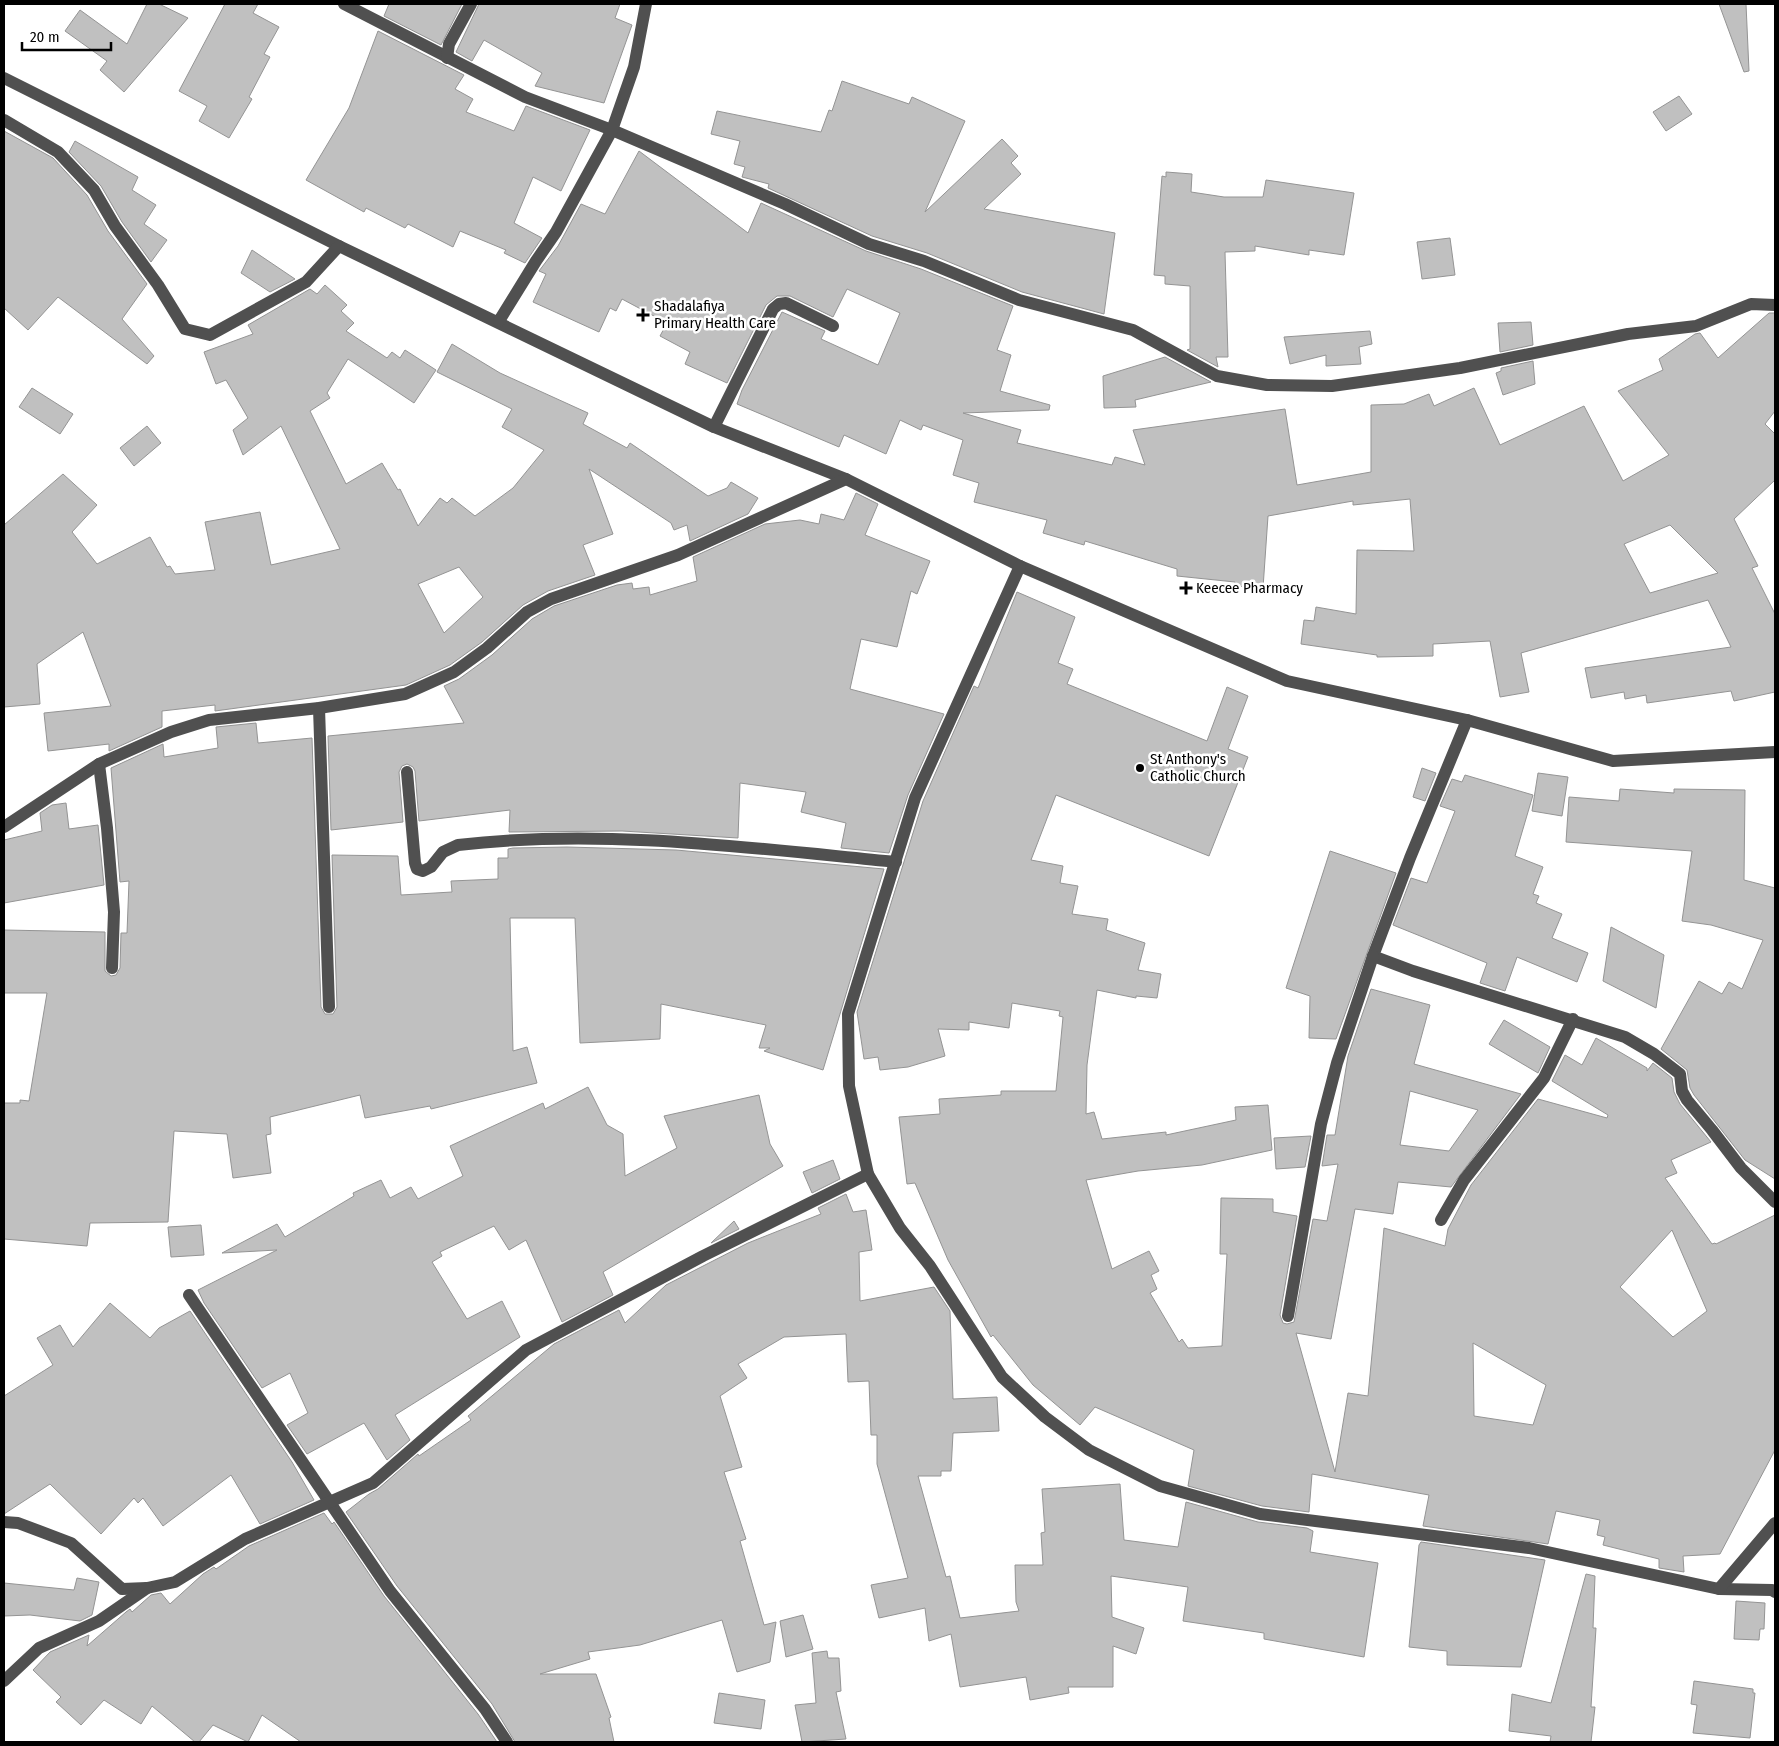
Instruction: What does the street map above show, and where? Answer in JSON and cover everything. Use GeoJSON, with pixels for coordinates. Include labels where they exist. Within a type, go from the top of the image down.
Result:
{"type":"FeatureCollection","features":[{"type":"Feature","properties":{"kind":"street"},"geometry":{"type":"LineString","coordinates":[[344,4],[526,97],[612,130],[785,204],[869,244],[924,261],[1018,300],[1133,330],[1217,376],[1267,385],[1332,386],[1460,368],[1628,334],[1696,326],[1751,304],[1775,305]]}},
{"type":"Feature","properties":{"kind":"street"},"geometry":{"type":"LineString","coordinates":[[447,58],[449,44],[471,4]]}},
{"type":"Feature","properties":{"kind":"street"},"geometry":{"type":"LineString","coordinates":[[499,321],[556,232],[612,130],[634,67],[646,4]]}},
{"type":"Feature","properties":{"kind":"street"},"geometry":{"type":"LineString","coordinates":[[4,78],[339,246],[499,321],[714,427],[846,480],[1020,566],[1288,681],[1467,720],[1613,761],[1775,752]]}},
{"type":"Feature","properties":{"kind":"street"},"geometry":{"type":"LineString","coordinates":[[4,120],[58,152],[94,190],[115,226],[158,285],[185,329],[210,335],[306,282],[339,246]]}},
{"type":"Feature","properties":{"kind":"street"},"geometry":{"type":"LineString","coordinates":[[714,427],[773,309],[779,304],[786,303],[833,326]]}},
{"type":"Feature","properties":{"kind":"street"},"geometry":{"type":"LineString","coordinates":[[5,822],[99,764],[150,739],[208,720],[319,708],[405,694],[454,672],[488,648],[528,612],[551,598],[678,555],[846,480]]}},
{"type":"Feature","properties":{"kind":"street"},"geometry":{"type":"LineString","coordinates":[[1020,566],[915,798],[848,1014],[849,1086],[868,1174],[900,1228],[930,1266],[1002,1377],[1045,1417],[1089,1450],[1160,1486],[1260,1514],[1529,1548],[1719,1589],[1772,1590],[1775,1592]]}},
{"type":"Feature","properties":{"kind":"street"},"geometry":{"type":"LineString","coordinates":[[319,708],[329,1007]]}},
{"type":"Feature","properties":{"kind":"street"},"geometry":{"type":"LineString","coordinates":[[1288,1316],[1321,1124],[1337,1063],[1373,956],[1410,858],[1467,720]]}},
{"type":"Feature","properties":{"kind":"street"},"geometry":{"type":"LineString","coordinates":[[99,764],[107,828],[114,912],[112,968]]}},
{"type":"Feature","properties":{"kind":"street"},"geometry":{"type":"LineString","coordinates":[[407,772],[415,863],[417,869],[423,871],[430,867],[443,852],[458,845],[570,837],[722,845],[896,862]]}},
{"type":"Feature","properties":{"kind":"street"},"geometry":{"type":"LineString","coordinates":[[1373,956],[1413,971],[1573,1019],[1625,1037],[1654,1054],[1680,1074],[1682,1091],[1687,1100],[1741,1168],[1775,1202]]}},
{"type":"Feature","properties":{"kind":"street"},"geometry":{"type":"LineString","coordinates":[[1441,1220],[1464,1180],[1544,1078],[1573,1019]]}},
{"type":"Feature","properties":{"kind":"street"},"geometry":{"type":"LineString","coordinates":[[4,1522],[18,1523],[71,1543],[122,1589],[147,1588],[175,1582],[245,1540],[373,1483],[526,1350],[702,1256],[868,1174]]}},
{"type":"Feature","properties":{"kind":"street"},"geometry":{"type":"LineString","coordinates":[[189,1295],[390,1591],[485,1709],[507,1742]]}},
{"type":"Feature","properties":{"kind":"street"},"geometry":{"type":"LineString","coordinates":[[1719,1589],[1775,1523]]}},
{"type":"Feature","properties":{"kind":"street"},"geometry":{"type":"LineString","coordinates":[[4,1681],[39,1648],[99,1621],[147,1588]]}},
{"type":"Feature","properties":{"kind":"building"},"geometry":{"type":"Polygon","coordinates":[[[147,4],[159,4],[188,18],[124,92],[100,70],[107,61],[65,31],[80,10],[127,44],[147,4]]]}},
{"type":"Feature","properties":{"kind":"building"},"geometry":{"type":"Polygon","coordinates":[[[225,4],[258,4],[253,13],[279,27],[264,54],[270,57],[249,97],[252,99],[229,138],[199,121],[207,106],[179,91],[225,4]]]}},
{"type":"Feature","properties":{"kind":"building"},"geometry":{"type":"Polygon","coordinates":[[[389,4],[462,4],[441,45],[384,16],[389,4]]]}},
{"type":"Feature","properties":{"kind":"building"},"geometry":{"type":"Polygon","coordinates":[[[479,4],[620,4],[615,18],[632,25],[604,103],[535,86],[542,73],[484,40],[472,61],[456,52],[479,4]]]}},
{"type":"Feature","properties":{"kind":"building"},"geometry":{"type":"Polygon","coordinates":[[[1719,4],[1746,4],[1749,71],[1744,72],[1719,4]]]}},
{"type":"Feature","properties":{"kind":"building"},"geometry":{"type":"Polygon","coordinates":[[[378,31],[464,75],[455,89],[473,99],[466,112],[514,131],[526,106],[590,130],[561,191],[533,177],[514,223],[542,238],[525,263],[504,253],[506,250],[460,231],[453,247],[408,224],[405,228],[366,208],[364,212],[306,180],[349,108],[378,31]]]}},
{"type":"Feature","properties":{"kind":"building"},"geometry":{"type":"Polygon","coordinates":[[[842,81],[909,104],[912,97],[965,121],[925,212],[1002,139],[1018,156],[1011,163],[1021,174],[984,209],[1115,233],[1104,314],[1022,292],[927,253],[872,236],[768,188],[769,184],[742,177],[745,167],[734,164],[740,141],[711,134],[717,111],[821,132],[829,110],[832,111],[842,81]]]}},
{"type":"Feature","properties":{"kind":"building"},"geometry":{"type":"Polygon","coordinates":[[[1679,96],[1692,114],[1666,131],[1653,112],[1679,96]]]}},
{"type":"Feature","properties":{"kind":"building"},"geometry":{"type":"Polygon","coordinates":[[[4,131],[53,158],[87,195],[108,231],[147,284],[122,319],[154,356],[147,364],[58,297],[28,330],[4,308],[4,131]]]}},
{"type":"Feature","properties":{"kind":"building"},"geometry":{"type":"Polygon","coordinates":[[[75,141],[138,177],[132,190],[156,205],[144,224],[167,240],[151,262],[122,222],[101,186],[69,152],[75,141]]]}},
{"type":"Feature","properties":{"kind":"building"},"geometry":{"type":"Polygon","coordinates":[[[639,151],[748,233],[761,203],[866,251],[921,269],[1013,306],[997,350],[1011,355],[1000,391],[1050,405],[1049,410],[963,413],[1021,430],[1017,443],[1112,465],[1115,457],[1145,465],[1133,430],[1285,409],[1297,485],[1371,472],[1371,405],[1404,404],[1429,394],[1434,406],[1474,388],[1500,445],[1584,406],[1623,481],[1669,455],[1618,391],[1663,370],[1659,359],[1695,334],[1700,333],[1718,358],[1769,313],[1775,313],[1775,411],[1765,424],[1775,434],[1775,480],[1734,519],[1758,566],[1752,568],[1775,614],[1775,692],[1734,701],[1731,691],[1647,703],[1646,695],[1625,699],[1624,692],[1591,698],[1585,668],[1731,647],[1708,600],[1521,653],[1529,692],[1500,697],[1490,641],[1433,644],[1433,656],[1377,657],[1377,655],[1301,644],[1304,620],[1314,621],[1316,607],[1356,614],[1357,550],[1414,551],[1410,499],[1353,505],[1353,501],[1268,516],[1263,588],[1235,586],[1235,582],[1177,576],[1177,569],[1085,541],[1084,545],[1043,533],[1047,520],[974,502],[979,483],[953,475],[963,440],[923,425],[921,430],[900,420],[886,454],[844,435],[839,447],[737,404],[742,390],[782,312],[825,331],[821,339],[878,365],[900,313],[847,289],[833,317],[790,296],[777,296],[766,305],[727,383],[685,364],[690,352],[660,336],[667,323],[622,299],[616,311],[610,308],[599,332],[533,302],[546,274],[539,271],[558,246],[581,204],[605,214],[639,151]],[[1670,525],[1624,544],[1650,593],[1718,573],[1670,525]]]}},
{"type":"Feature","properties":{"kind":"building"},"geometry":{"type":"Polygon","coordinates":[[[1166,172],[1192,174],[1191,192],[1224,197],[1263,197],[1266,180],[1354,193],[1344,255],[1309,250],[1309,255],[1255,246],[1255,251],[1225,252],[1228,357],[1216,357],[1218,367],[1187,350],[1190,349],[1190,286],[1165,284],[1165,276],[1154,275],[1162,176],[1166,177],[1166,172]]]}},
{"type":"Feature","properties":{"kind":"building"},"geometry":{"type":"Polygon","coordinates":[[[1450,238],[1455,275],[1422,279],[1417,242],[1450,238]]]}},
{"type":"Feature","properties":{"kind":"building"},"geometry":{"type":"Polygon","coordinates":[[[252,250],[295,279],[270,292],[241,273],[252,250]]]}},
{"type":"Feature","properties":{"kind":"building"},"geometry":{"type":"Polygon","coordinates":[[[325,285],[347,305],[341,311],[354,323],[346,331],[387,358],[392,352],[400,358],[405,350],[436,370],[414,403],[348,359],[327,393],[330,398],[310,411],[346,484],[382,463],[398,490],[400,489],[418,526],[440,498],[447,503],[452,498],[475,516],[513,488],[544,450],[502,427],[512,409],[437,372],[452,344],[500,373],[588,413],[583,424],[627,448],[630,443],[708,496],[727,488],[731,482],[758,498],[748,514],[690,541],[687,525],[674,530],[671,523],[589,469],[613,534],[583,545],[595,575],[548,591],[523,605],[482,642],[450,665],[406,685],[215,711],[215,705],[162,711],[162,727],[109,751],[109,744],[48,751],[44,713],[111,706],[83,632],[37,664],[40,704],[4,707],[4,525],[63,474],[97,505],[72,532],[97,564],[150,537],[167,567],[170,566],[175,574],[215,570],[205,522],[260,512],[271,565],[340,549],[281,426],[243,455],[233,430],[248,418],[226,380],[216,384],[204,352],[253,334],[248,325],[310,289],[317,294],[325,285]],[[459,567],[418,584],[444,633],[483,597],[459,567]]]}},
{"type":"Feature","properties":{"kind":"building"},"geometry":{"type":"Polygon","coordinates":[[[1531,322],[1533,345],[1500,352],[1498,323],[1531,322]]]}},
{"type":"Feature","properties":{"kind":"building"},"geometry":{"type":"Polygon","coordinates":[[[1370,331],[1372,344],[1359,347],[1361,364],[1326,366],[1326,355],[1290,364],[1284,337],[1370,331]]]}},
{"type":"Feature","properties":{"kind":"building"},"geometry":{"type":"Polygon","coordinates":[[[1165,357],[1211,382],[1135,400],[1136,407],[1104,408],[1103,376],[1165,357]]]}},
{"type":"Feature","properties":{"kind":"building"},"geometry":{"type":"Polygon","coordinates":[[[1533,361],[1535,384],[1503,395],[1496,373],[1501,371],[1501,368],[1533,361]]]}},
{"type":"Feature","properties":{"kind":"building"},"geometry":{"type":"Polygon","coordinates":[[[32,388],[73,414],[60,434],[19,407],[32,388]]]}},
{"type":"Feature","properties":{"kind":"building"},"geometry":{"type":"Polygon","coordinates":[[[147,426],[161,443],[134,466],[120,448],[147,426]]]}},
{"type":"Feature","properties":{"kind":"building"},"geometry":{"type":"Polygon","coordinates":[[[856,493],[878,504],[865,535],[930,561],[917,594],[911,591],[897,647],[861,639],[850,689],[944,714],[908,795],[889,853],[841,848],[846,823],[801,812],[806,792],[740,783],[738,838],[622,831],[509,832],[510,810],[419,821],[415,771],[413,767],[407,764],[402,766],[399,772],[403,822],[331,830],[328,736],[464,723],[444,686],[459,679],[492,655],[532,619],[554,606],[617,585],[632,583],[633,589],[649,587],[650,595],[697,581],[693,557],[765,524],[800,520],[819,524],[821,514],[844,520],[856,493]]]}},
{"type":"Feature","properties":{"kind":"building"},"geometry":{"type":"Polygon","coordinates":[[[1017,592],[1075,617],[1058,663],[1073,669],[1067,684],[1207,741],[1227,687],[1248,696],[1228,749],[1248,757],[1209,856],[1056,795],[1031,860],[1063,866],[1060,883],[1078,886],[1072,914],[1108,919],[1106,930],[1145,943],[1138,970],[1161,974],[1157,998],[1136,996],[1136,998],[1097,990],[1087,1065],[1086,1114],[1094,1112],[1102,1139],[1166,1132],[1166,1135],[1236,1120],[1235,1107],[1268,1105],[1272,1150],[1202,1165],[1138,1171],[1086,1180],[1112,1269],[1149,1251],[1159,1271],[1151,1275],[1157,1289],[1150,1293],[1179,1342],[1182,1339],[1188,1348],[1222,1346],[1227,1254],[1220,1254],[1221,1198],[1273,1199],[1273,1212],[1297,1216],[1280,1315],[1283,1323],[1294,1322],[1313,1219],[1327,1221],[1338,1164],[1322,1166],[1327,1135],[1335,1135],[1348,1056],[1371,989],[1430,1005],[1414,1064],[1521,1094],[1451,1187],[1398,1182],[1393,1214],[1355,1209],[1331,1339],[1296,1333],[1335,1472],[1348,1393],[1368,1396],[1384,1228],[1445,1246],[1448,1229],[1471,1185],[1538,1099],[1607,1118],[1608,1115],[1552,1081],[1565,1055],[1582,1065],[1596,1038],[1647,1068],[1647,1071],[1653,1063],[1672,1078],[1674,1092],[1680,1104],[1711,1142],[1671,1160],[1677,1173],[1665,1178],[1712,1244],[1716,1244],[1775,1215],[1775,1450],[1720,1554],[1683,1556],[1684,1572],[1659,1568],[1659,1559],[1603,1545],[1605,1537],[1597,1535],[1600,1520],[1556,1511],[1548,1544],[1423,1526],[1429,1495],[1312,1474],[1309,1512],[1262,1506],[1188,1486],[1194,1450],[1095,1407],[1080,1425],[1033,1385],[993,1335],[991,1337],[948,1260],[915,1183],[907,1184],[899,1117],[940,1114],[939,1099],[1001,1095],[1001,1091],[1056,1091],[1063,1017],[1059,1016],[1060,1011],[1012,1003],[1009,1028],[969,1022],[969,1030],[938,1029],[945,1056],[908,1067],[880,1070],[878,1057],[864,1059],[857,1012],[923,801],[974,686],[978,688],[1017,592]],[[1410,1091],[1400,1145],[1449,1151],[1478,1110],[1410,1091]],[[1672,1230],[1620,1287],[1673,1337],[1707,1311],[1672,1230]],[[1473,1343],[1474,1416],[1533,1425],[1546,1385],[1473,1343]]]}},
{"type":"Feature","properties":{"kind":"building"},"geometry":{"type":"Polygon","coordinates":[[[256,723],[258,743],[312,738],[321,1007],[325,1014],[333,1014],[337,1007],[332,855],[398,856],[401,895],[452,892],[451,881],[498,879],[498,858],[508,858],[508,849],[513,848],[567,847],[676,850],[884,869],[823,1070],[764,1051],[770,1048],[759,1048],[766,1025],[661,1004],[660,1039],[580,1043],[575,918],[510,918],[513,1051],[527,1047],[537,1083],[431,1109],[430,1106],[365,1118],[360,1095],[270,1117],[271,1134],[266,1135],[271,1173],[233,1178],[227,1134],[174,1131],[168,1222],[90,1223],[87,1246],[4,1239],[4,1103],[20,1103],[20,1100],[29,1101],[47,993],[4,993],[4,930],[105,932],[105,971],[111,976],[116,975],[120,968],[121,933],[127,933],[129,881],[120,882],[111,768],[163,744],[164,757],[218,748],[216,727],[256,723]]]}},
{"type":"Feature","properties":{"kind":"building"},"geometry":{"type":"Polygon","coordinates":[[[1422,768],[1436,773],[1425,801],[1413,797],[1422,768]]]}},
{"type":"Feature","properties":{"kind":"building"},"geometry":{"type":"Polygon","coordinates":[[[1538,773],[1568,777],[1562,816],[1532,811],[1538,773]]]}},
{"type":"Feature","properties":{"kind":"building"},"geometry":{"type":"Polygon","coordinates":[[[1465,775],[1533,795],[1515,856],[1543,867],[1533,894],[1539,896],[1536,903],[1562,914],[1552,938],[1588,953],[1577,982],[1517,957],[1505,991],[1480,983],[1487,963],[1393,925],[1411,878],[1427,883],[1455,811],[1440,806],[1452,779],[1462,782],[1465,775]]]}},
{"type":"Feature","properties":{"kind":"building"},"geometry":{"type":"Polygon","coordinates":[[[1620,789],[1674,793],[1674,789],[1745,790],[1744,880],[1775,888],[1775,1179],[1745,1160],[1694,1095],[1690,1088],[1687,1070],[1661,1049],[1699,981],[1722,994],[1729,982],[1742,989],[1763,940],[1711,925],[1682,921],[1692,851],[1566,842],[1569,797],[1619,801],[1620,789]]]}},
{"type":"Feature","properties":{"kind":"building"},"geometry":{"type":"Polygon","coordinates":[[[66,803],[69,829],[98,825],[104,885],[4,903],[4,840],[42,831],[40,813],[52,805],[66,803]]]}},
{"type":"Feature","properties":{"kind":"building"},"geometry":{"type":"Polygon","coordinates":[[[1330,851],[1396,873],[1336,1039],[1309,1038],[1310,996],[1286,988],[1330,851]]]}},
{"type":"Feature","properties":{"kind":"building"},"geometry":{"type":"Polygon","coordinates":[[[1611,927],[1664,955],[1656,1008],[1603,981],[1611,927]]]}},
{"type":"Feature","properties":{"kind":"building"},"geometry":{"type":"Polygon","coordinates":[[[1504,1020],[1550,1047],[1538,1073],[1489,1044],[1504,1020]]]}},
{"type":"Feature","properties":{"kind":"building"},"geometry":{"type":"Polygon","coordinates":[[[588,1087],[607,1125],[623,1134],[625,1176],[677,1148],[664,1116],[759,1095],[770,1144],[783,1166],[603,1272],[613,1295],[562,1322],[526,1240],[509,1250],[494,1226],[440,1252],[442,1256],[432,1262],[467,1319],[502,1301],[520,1337],[395,1415],[410,1440],[387,1460],[364,1423],[307,1454],[287,1425],[308,1413],[290,1373],[262,1388],[204,1303],[198,1290],[277,1250],[222,1253],[277,1224],[285,1237],[354,1196],[353,1193],[381,1180],[390,1198],[411,1187],[418,1199],[463,1176],[450,1146],[543,1103],[545,1109],[588,1087]]]}},
{"type":"Feature","properties":{"kind":"building"},"geometry":{"type":"Polygon","coordinates":[[[1311,1136],[1305,1167],[1276,1169],[1274,1138],[1311,1136]]]}},
{"type":"Feature","properties":{"kind":"building"},"geometry":{"type":"Polygon","coordinates":[[[833,1160],[840,1179],[812,1193],[803,1172],[833,1160]]]}},
{"type":"Feature","properties":{"kind":"building"},"geometry":{"type":"Polygon","coordinates":[[[846,1194],[853,1212],[866,1210],[872,1250],[859,1252],[860,1301],[934,1287],[950,1311],[953,1399],[997,1397],[999,1431],[953,1433],[951,1471],[941,1471],[941,1476],[918,1476],[946,1577],[950,1576],[960,1618],[1019,1611],[1016,1602],[1015,1565],[1043,1565],[1041,1533],[1045,1532],[1042,1489],[1120,1484],[1124,1540],[1178,1547],[1186,1502],[1258,1522],[1307,1528],[1313,1531],[1310,1552],[1378,1563],[1364,1657],[1264,1639],[1264,1633],[1183,1621],[1188,1587],[1111,1576],[1112,1617],[1144,1628],[1136,1654],[1113,1646],[1113,1687],[1068,1687],[1069,1693],[1030,1700],[1026,1677],[960,1687],[951,1634],[929,1641],[925,1608],[879,1618],[871,1585],[908,1578],[877,1464],[877,1435],[871,1435],[869,1381],[848,1382],[846,1334],[784,1337],[738,1364],[747,1378],[720,1396],[742,1467],[724,1472],[746,1539],[740,1541],[764,1625],[776,1622],[770,1662],[737,1672],[722,1620],[640,1645],[588,1652],[590,1659],[540,1674],[596,1674],[611,1717],[609,1718],[614,1742],[515,1742],[492,1704],[397,1586],[346,1512],[378,1489],[418,1454],[419,1456],[471,1420],[468,1416],[554,1344],[619,1310],[625,1323],[666,1285],[748,1243],[821,1214],[818,1208],[846,1194]]]}},
{"type":"Feature","properties":{"kind":"building"},"geometry":{"type":"Polygon","coordinates":[[[734,1221],[739,1229],[711,1243],[734,1221]]]}},
{"type":"Feature","properties":{"kind":"building"},"geometry":{"type":"Polygon","coordinates":[[[201,1225],[204,1255],[171,1257],[168,1227],[201,1225]]]}},
{"type":"Feature","properties":{"kind":"building"},"geometry":{"type":"Polygon","coordinates":[[[110,1303],[150,1338],[159,1328],[190,1311],[292,1462],[314,1500],[260,1524],[231,1475],[163,1526],[143,1498],[138,1503],[134,1498],[101,1534],[50,1484],[4,1514],[4,1396],[53,1365],[37,1338],[60,1325],[73,1347],[110,1303]]]}},
{"type":"Feature","properties":{"kind":"building"},"geometry":{"type":"Polygon","coordinates":[[[324,1513],[332,1524],[334,1522],[384,1596],[478,1714],[497,1742],[301,1742],[262,1715],[248,1742],[213,1725],[199,1742],[195,1742],[152,1706],[141,1724],[104,1700],[81,1725],[56,1702],[61,1697],[33,1670],[50,1652],[89,1635],[87,1646],[126,1612],[130,1609],[132,1612],[151,1595],[161,1593],[170,1604],[203,1574],[214,1567],[216,1569],[249,1546],[324,1513]]]}},
{"type":"Feature","properties":{"kind":"building"},"geometry":{"type":"Polygon","coordinates":[[[1421,1542],[1545,1560],[1521,1667],[1447,1665],[1447,1651],[1409,1647],[1419,1545],[1421,1542]]]}},
{"type":"Feature","properties":{"kind":"building"},"geometry":{"type":"Polygon","coordinates":[[[1586,1574],[1595,1576],[1593,1628],[1596,1628],[1591,1707],[1595,1707],[1591,1742],[1550,1742],[1551,1736],[1509,1731],[1512,1694],[1551,1703],[1586,1574]]]}},
{"type":"Feature","properties":{"kind":"building"},"geometry":{"type":"Polygon","coordinates":[[[77,1578],[99,1582],[92,1615],[80,1621],[30,1615],[4,1616],[4,1583],[74,1590],[77,1578]]]}},
{"type":"Feature","properties":{"kind":"building"},"geometry":{"type":"Polygon","coordinates":[[[1736,1601],[1765,1603],[1764,1629],[1760,1629],[1759,1640],[1734,1639],[1736,1601]]]}},
{"type":"Feature","properties":{"kind":"building"},"geometry":{"type":"Polygon","coordinates":[[[803,1615],[813,1649],[786,1657],[780,1621],[803,1615]]]}},
{"type":"Feature","properties":{"kind":"building"},"geometry":{"type":"Polygon","coordinates":[[[827,1651],[828,1658],[839,1658],[841,1691],[836,1692],[846,1739],[802,1742],[795,1705],[816,1703],[812,1653],[827,1651]]]}},
{"type":"Feature","properties":{"kind":"building"},"geometry":{"type":"Polygon","coordinates":[[[1694,1681],[1753,1689],[1753,1693],[1755,1693],[1750,1738],[1693,1733],[1697,1705],[1691,1704],[1694,1681]]]}},
{"type":"Feature","properties":{"kind":"building"},"geometry":{"type":"Polygon","coordinates":[[[719,1693],[765,1700],[761,1729],[714,1723],[719,1693]]]}},
{"type":"Feature","properties":{"kind":"place","name":"Shadalafiya Primary Health Care"},"geometry":{"type":"Point","coordinates":[643,315]}},
{"type":"Feature","properties":{"kind":"place","name":"Keecee Pharmacy"},"geometry":{"type":"Point","coordinates":[1186,588]}},
{"type":"Feature","properties":{"kind":"place","name":"St Anthony's Catholic Church"},"geometry":{"type":"Point","coordinates":[1140,768]}}]}
